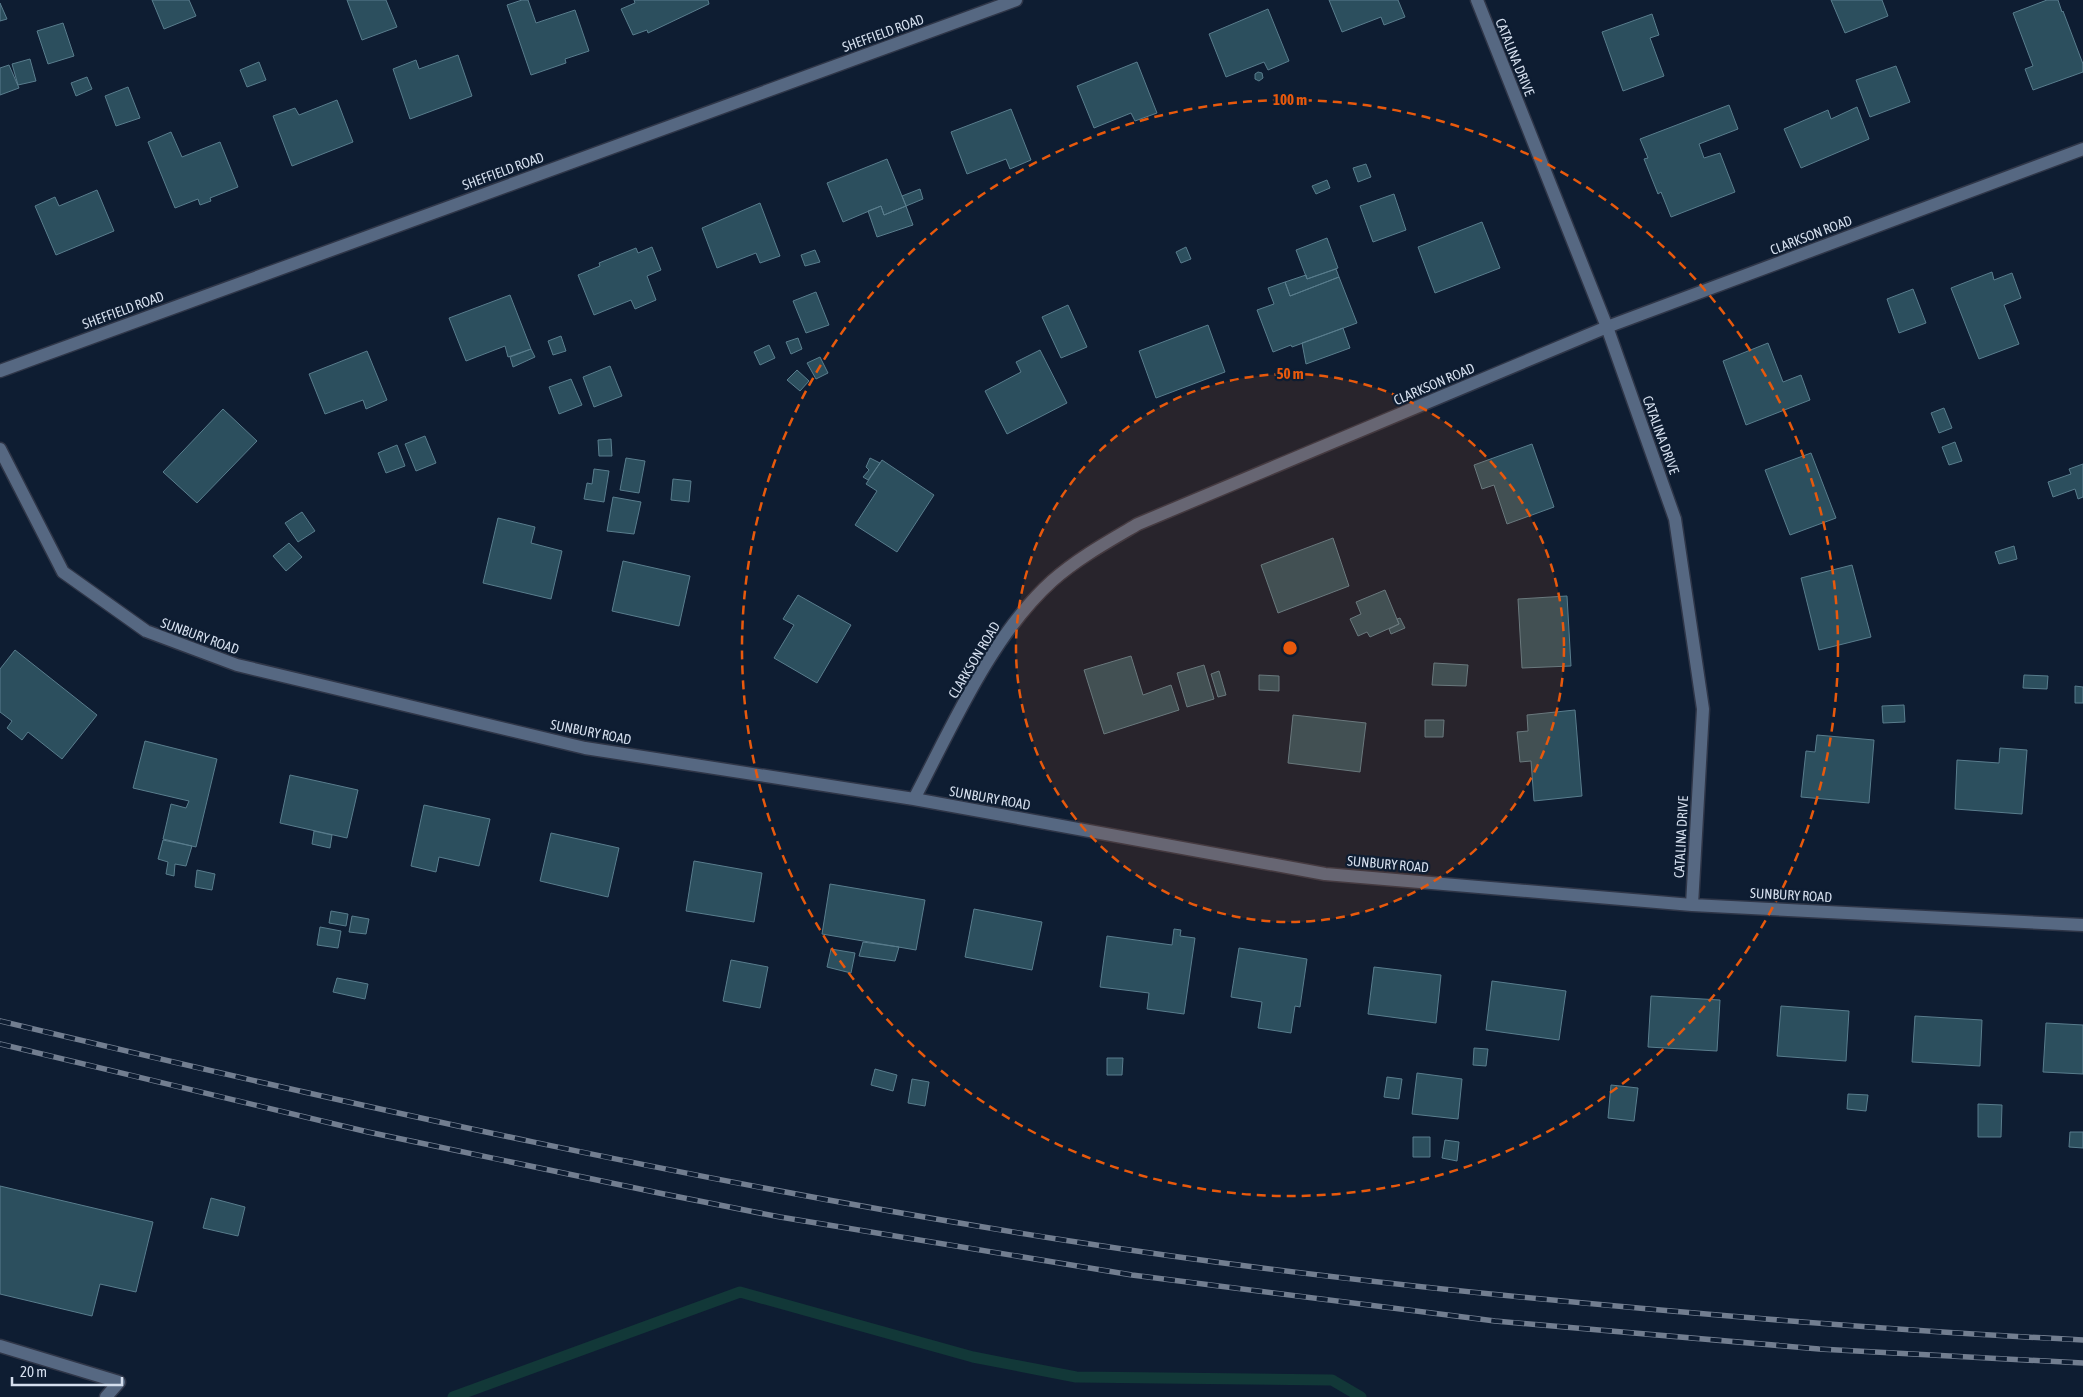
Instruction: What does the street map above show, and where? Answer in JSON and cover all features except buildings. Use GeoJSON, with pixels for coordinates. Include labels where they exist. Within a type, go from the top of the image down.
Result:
{"type":"FeatureCollection","features":[{"type":"Feature","properties":{"kind":"street","name":"SHEFFIELD ROAD"},"geometry":{"type":"LineString","coordinates":[[0,371],[1016,0]]}},
{"type":"Feature","properties":{"kind":"street","name":"CATALINA DRIVE"},"geometry":{"type":"LineString","coordinates":[[1477,0],[1607,327],[1675,519],[1703,708],[1692,905]]}},
{"type":"Feature","properties":{"kind":"street","name":"CLARKSON ROAD"},"geometry":{"type":"LineString","coordinates":[[914,799],[985,665],[1013,624],[1052,581],[1093,550],[1138,524],[1607,327],[2083,148]]}},
{"type":"Feature","properties":{"kind":"street","name":"SUNBURY ROAD"},"geometry":{"type":"LineString","coordinates":[[0,449],[63,572],[146,631],[237,666],[585,748],[914,799],[1326,874],[1692,905],[2083,925]]}},
{"type":"Feature","properties":{"kind":"street"},"geometry":{"type":"LineString","coordinates":[[0,1346],[118,1382],[106,1397]]}},
{"type":"Feature","properties":{"kind":"waterway"},"geometry":{"type":"LineString","coordinates":[[453,1397],[740,1292],[973,1357],[1076,1377],[1332,1380],[1361,1397]]}},
{"type":"Feature","properties":{"kind":"railway"},"geometry":{"type":"LineString","coordinates":[[0,1021],[133,1053],[533,1142],[801,1195],[1070,1241],[1359,1280],[1504,1295],[1812,1323],[2083,1340]]}},
{"type":"Feature","properties":{"kind":"railway"},"geometry":{"type":"LineString","coordinates":[[0,1044],[368,1132],[659,1193],[780,1217],[1132,1275],[1495,1321],[1819,1349],[2083,1363]]}}]}
